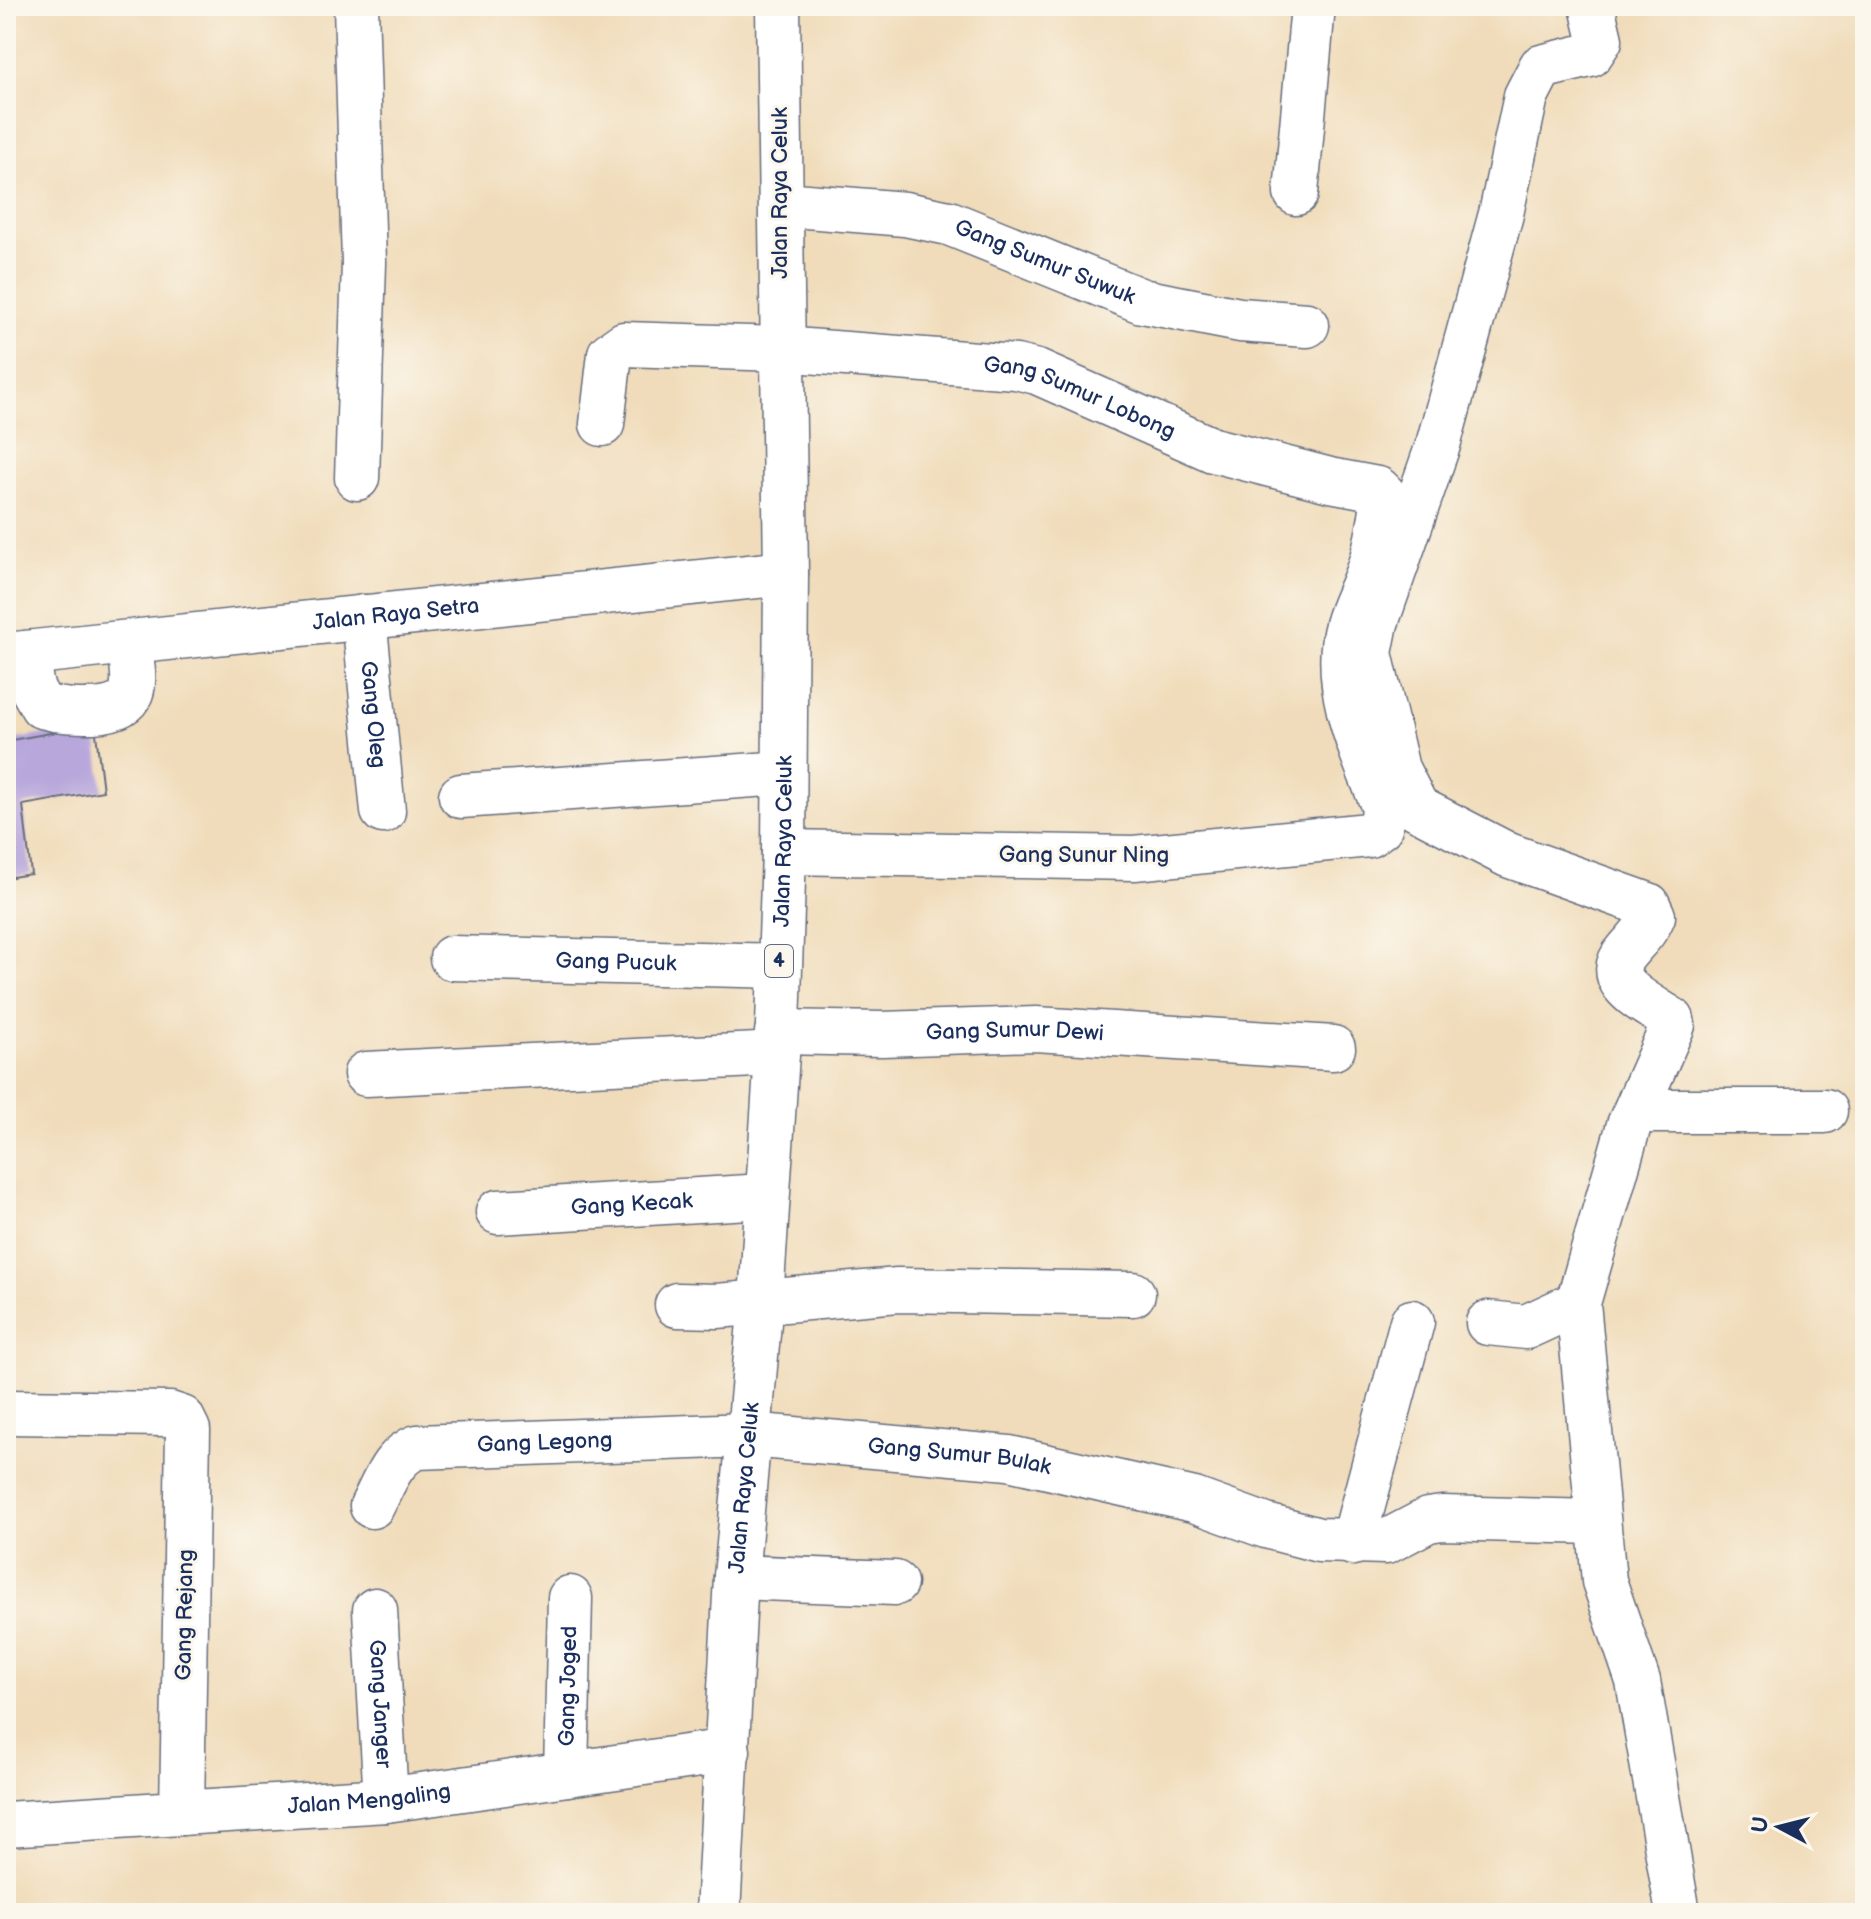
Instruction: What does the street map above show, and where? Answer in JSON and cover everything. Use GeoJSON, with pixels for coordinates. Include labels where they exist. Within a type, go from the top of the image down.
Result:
{"type":"FeatureCollection","features":[{"type":"Feature","properties":{"kind":"main road"},"geometry":{"type":"LineString","coordinates":[[356,6],[364,263],[357,478]]}},
{"type":"Feature","properties":{"kind":"main road","name":"Jalan Raya Celuk"},"geometry":{"type":"LineString","coordinates":[[718,1913],[736,1577],[761,1300],[765,1196],[777,1043],[784,852],[786,573],[778,6]]}},
{"type":"Feature","properties":{"kind":"main road"},"geometry":{"type":"LineString","coordinates":[[1296,193],[1313,6]]}},
{"type":"Feature","properties":{"kind":"main road"},"geometry":{"type":"LineString","coordinates":[[1592,6],[1600,40],[1590,55],[1541,67],[1526,96],[1501,214],[1438,445],[1376,623],[1370,653],[1397,769],[1417,808],[1508,855],[1648,905],[1653,916],[1649,927],[1619,959],[1615,971],[1619,983],[1672,1020],[1673,1025],[1624,1139],[1578,1303],[1596,1522],[1604,1581],[1638,1681],[1678,1913]]}},
{"type":"Feature","properties":{"kind":"main road","name":"Gang Sumur Suwuk"},"geometry":{"type":"LineString","coordinates":[[782,204],[905,214],[949,223],[1142,301],[1240,320],[1307,325]]}},
{"type":"Feature","properties":{"kind":"main road","name":"Gang Sumur Lobong"},"geometry":{"type":"LineString","coordinates":[[602,424],[610,354],[624,344],[781,349],[1016,367],[1037,372],[1213,450],[1330,480],[1369,486],[1384,495],[1370,564],[1347,625],[1345,691],[1366,768],[1385,810],[1380,827]]}},
{"type":"Feature","properties":{"kind":"main road","name":"Jalan Raya Setra"},"geometry":{"type":"LineString","coordinates":[[16,654],[786,573]]}},
{"type":"Feature","properties":{"kind":"main road","name":"Gang Oleg"},"geometry":{"type":"LineString","coordinates":[[364,617],[383,811]]}},
{"type":"Feature","properties":{"kind":"main road"},"geometry":{"type":"LineString","coordinates":[[16,654],[42,706],[64,712],[100,710],[119,707],[130,698],[135,677],[129,643]]}},
{"type":"Feature","properties":{"kind":"main road"},"geometry":{"type":"LineString","coordinates":[[461,796],[784,773]]}},
{"type":"Feature","properties":{"kind":"main road","name":"Gang Sunur Ning"},"geometry":{"type":"LineString","coordinates":[[784,852],[1134,858],[1228,850],[1291,839],[1356,837],[1380,827]]}},
{"type":"Feature","properties":{"kind":"main road","name":"Gang Pucuk"},"geometry":{"type":"LineString","coordinates":[[452,958],[779,966]]}},
{"type":"Feature","properties":{"kind":"main road","name":"Gang Sumur Dewi"},"geometry":{"type":"LineString","coordinates":[[366,1074],[882,1034],[1036,1029],[1333,1048]]}},
{"type":"Feature","properties":{"kind":"main road"},"geometry":{"type":"LineString","coordinates":[[1636,1111],[1825,1111]]}},
{"type":"Feature","properties":{"kind":"main road","name":"Gang Kecak"},"geometry":{"type":"LineString","coordinates":[[498,1212],[765,1196]]}},
{"type":"Feature","properties":{"kind":"main road"},"geometry":{"type":"LineString","coordinates":[[677,1305],[717,1306],[898,1290],[1133,1294]]}},
{"type":"Feature","properties":{"kind":"main road"},"geometry":{"type":"LineString","coordinates":[[1488,1323],[1526,1327],[1578,1303]]}},
{"type":"Feature","properties":{"kind":"main road"},"geometry":{"type":"LineString","coordinates":[[1368,1542],[1412,1322]]}},
{"type":"Feature","properties":{"kind":"main road","name":"Gang Rejang"},"geometry":{"type":"LineString","coordinates":[[6,1412],[170,1414],[182,1418],[188,1430],[182,1813]]}},
{"type":"Feature","properties":{"kind":"main road","name":"Gang Sumur Bulak"},"geometry":{"type":"LineString","coordinates":[[748,1435],[1009,1458],[1182,1498],[1291,1534],[1368,1542]]}},
{"type":"Feature","properties":{"kind":"main road","name":"Gang Legong"},"geometry":{"type":"LineString","coordinates":[[372,1506],[396,1460],[404,1452],[417,1447],[748,1435]]}},
{"type":"Feature","properties":{"kind":"main road"},"geometry":{"type":"LineString","coordinates":[[1368,1542],[1428,1520],[1442,1518],[1596,1522]]}},
{"type":"Feature","properties":{"kind":"main road"},"geometry":{"type":"LineString","coordinates":[[736,1577],[895,1583]]}},
{"type":"Feature","properties":{"kind":"main road","name":"Gang Joged"},"geometry":{"type":"LineString","coordinates":[[566,1774],[570,1598]]}},
{"type":"Feature","properties":{"kind":"main road","name":"Gang Janger"},"geometry":{"type":"LineString","coordinates":[[375,1610],[386,1800]]}},
{"type":"Feature","properties":{"kind":"main road","name":"Jalan Mengaling"},"geometry":{"type":"LineString","coordinates":[[6,1824],[386,1800],[728,1751]]}},
{"type":"Feature","properties":{"kind":"building"},"geometry":{"type":"Polygon","coordinates":[[[95,725],[103,791],[23,805],[31,874],[6,878],[6,741],[95,725]]]}}]}
